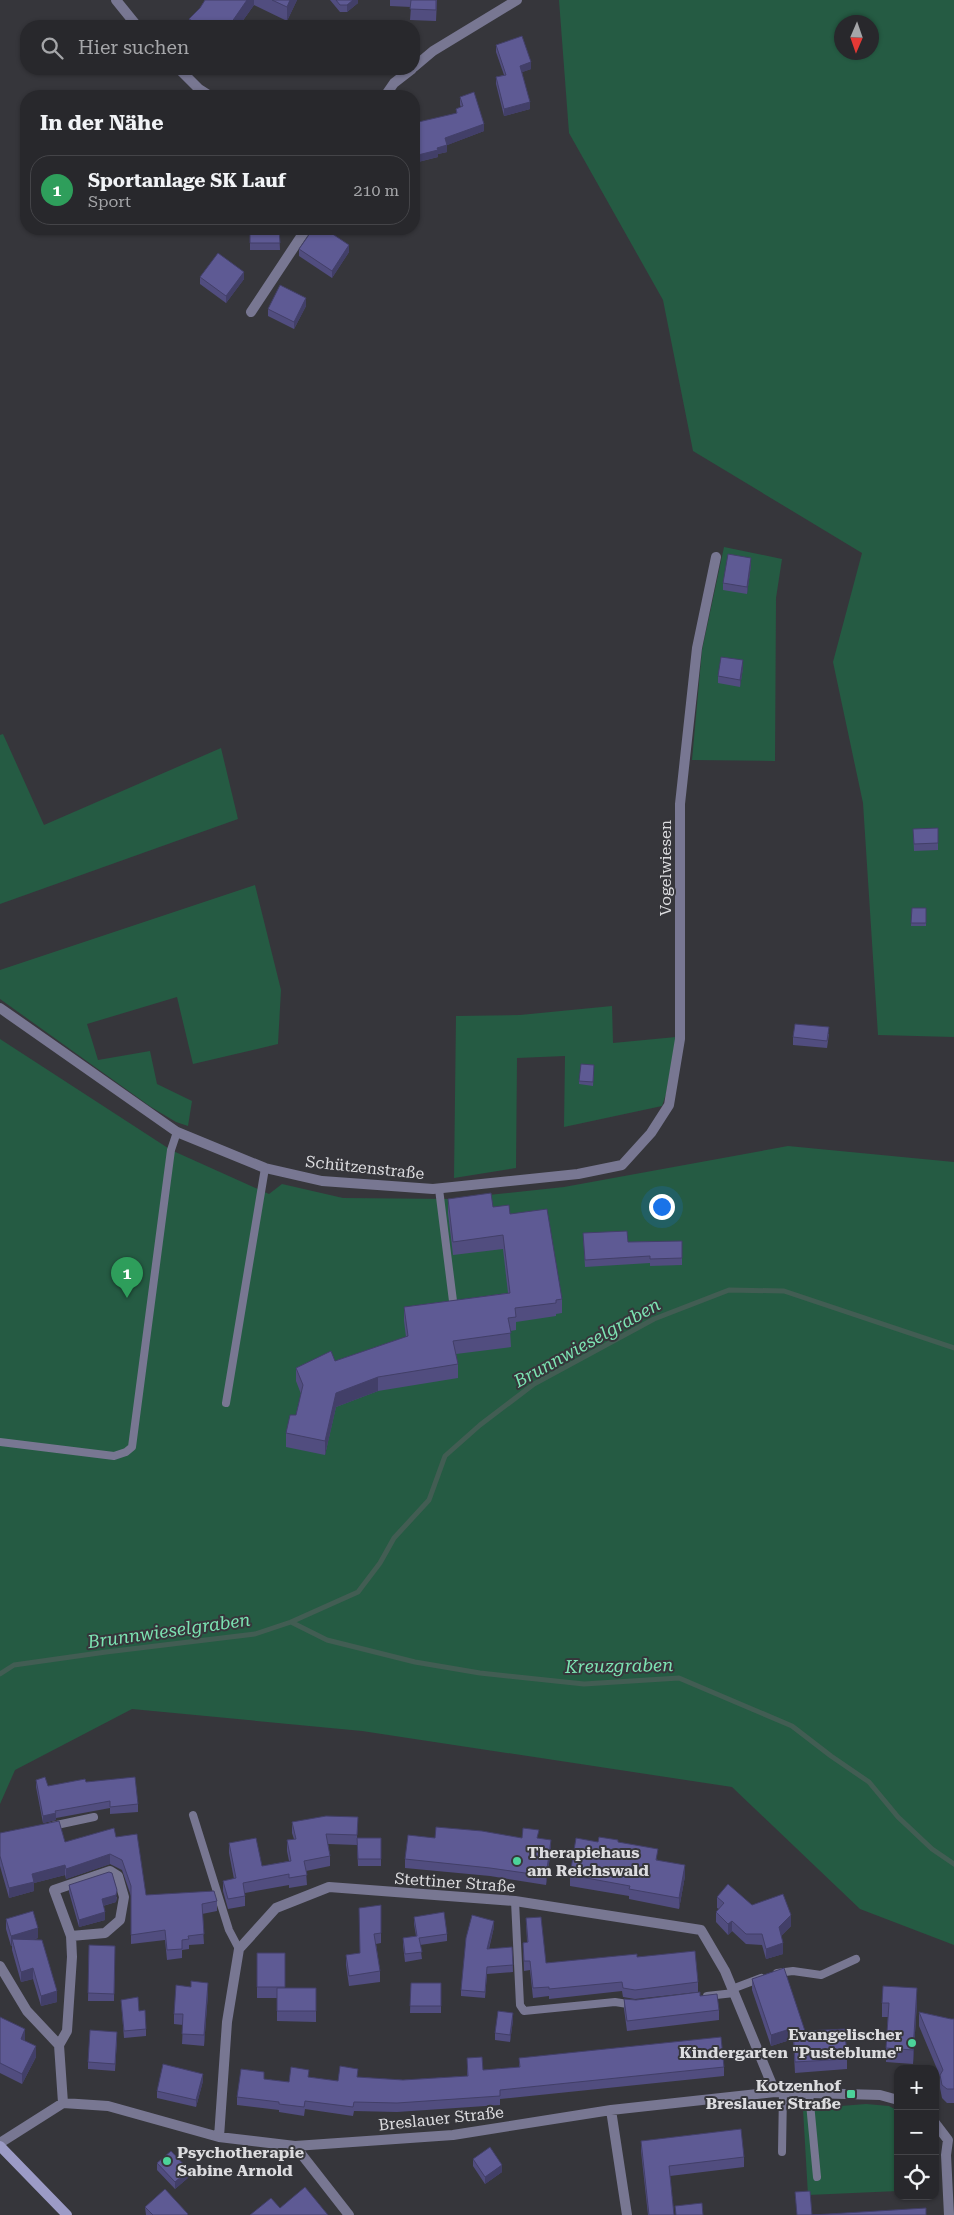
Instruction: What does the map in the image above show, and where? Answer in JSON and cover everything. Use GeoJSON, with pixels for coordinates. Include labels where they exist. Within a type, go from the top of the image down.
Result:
{"type":"FeatureCollection","features":[{"type":"Feature","properties":{"kind":"main road"},"geometry":{"type":"LineString","coordinates":[[0,2144],[67,2215]]}},
{"type":"Feature","properties":{"kind":"street"},"geometry":{"type":"LineString","coordinates":[[116,0],[132,20]]}},
{"type":"Feature","properties":{"kind":"street"},"geometry":{"type":"LineString","coordinates":[[420,62],[433,51],[517,0]]}},
{"type":"Feature","properties":{"kind":"street"},"geometry":{"type":"LineString","coordinates":[[185,75],[200,90]]}},
{"type":"Feature","properties":{"kind":"street"},"geometry":{"type":"LineString","coordinates":[[389,90],[394,83],[404,75]]}},
{"type":"Feature","properties":{"kind":"street"},"geometry":{"type":"LineString","coordinates":[[250,312],[302,235]]}},
{"type":"Feature","properties":{"kind":"street","name":"Vogelwiesen"},"geometry":{"type":"LineString","coordinates":[[622,1165],[651,1133],[668,1105],[680,1039],[680,804],[697,648],[716,558]]}},
{"type":"Feature","properties":{"kind":"street","name":"Schützenstraße"},"geometry":{"type":"LineString","coordinates":[[0,1008],[177,1132],[265,1168],[322,1181],[439,1189],[578,1174],[622,1165]]}},
{"type":"Feature","properties":{"kind":"street"},"geometry":{"type":"LineString","coordinates":[[0,2144],[63,2103],[59,2045],[67,2031],[72,1957],[70,1936],[54,1890],[110,1871],[118,1876],[124,1897],[120,1920],[105,1933],[70,1936]]}},
{"type":"Feature","properties":{"kind":"street","name":"Stettiner Straße"},"geometry":{"type":"LineString","coordinates":[[240,1949],[276,1908],[329,1887],[514,1901],[701,1930],[724,1971],[779,2092]]}},
{"type":"Feature","properties":{"kind":"street"},"geometry":{"type":"LineString","coordinates":[[219,2137],[226,2022],[240,1949]]}},
{"type":"Feature","properties":{"kind":"street"},"geometry":{"type":"LineString","coordinates":[[0,1966],[27,2011],[59,2045]]}},
{"type":"Feature","properties":{"kind":"street","name":"Breslauer Straße"},"geometry":{"type":"LineString","coordinates":[[63,2103],[108,2106],[219,2137],[295,2146],[453,2135],[611,2110],[779,2092],[880,2095],[894,2099]]}},
{"type":"Feature","properties":{"kind":"street"},"geometry":{"type":"LineString","coordinates":[[611,2110],[628,2215]]}},
{"type":"Feature","properties":{"kind":"street"},"geometry":{"type":"LineString","coordinates":[[939,2127],[951,2138],[946,2155],[948,2215]]}},
{"type":"Feature","properties":{"kind":"street"},"geometry":{"type":"LineString","coordinates":[[295,2146],[349,2215]]}},
{"type":"Feature","properties":{"kind":"lane"},"geometry":{"type":"LineString","coordinates":[[0,1442],[114,1456],[126,1452],[132,1447],[170,1150],[177,1132]]}},
{"type":"Feature","properties":{"kind":"lane"},"geometry":{"type":"LineString","coordinates":[[226,1403],[265,1168]]}},
{"type":"Feature","properties":{"kind":"lane"},"geometry":{"type":"LineString","coordinates":[[439,1189],[454,1301]]}},
{"type":"Feature","properties":{"kind":"lane"},"geometry":{"type":"LineString","coordinates":[[193,1815],[229,1930],[240,1949]]}},
{"type":"Feature","properties":{"kind":"lane"},"geometry":{"type":"LineString","coordinates":[[47,1828],[94,1817]]}},
{"type":"Feature","properties":{"kind":"lane"},"geometry":{"type":"LineString","coordinates":[[514,1901],[520,2004],[524,2012],[615,2002],[635,2005],[645,2004]]}},
{"type":"Feature","properties":{"kind":"lane"},"geometry":{"type":"LineString","coordinates":[[694,1998],[733,1991],[782,1971],[821,1975],[856,1959]]}},
{"type":"Feature","properties":{"kind":"lane"},"geometry":{"type":"LineString","coordinates":[[779,2092],[782,2152]]}},
{"type":"Feature","properties":{"kind":"lane"},"geometry":{"type":"LineString","coordinates":[[809,2093],[817,2177]]}},
{"type":"Feature","properties":{"kind":"green space"},"geometry":{"type":"Polygon","coordinates":[[[559,0],[954,0],[954,1037],[878,1035],[863,803],[833,662],[862,553],[693,451],[663,300],[569,133],[559,0]]]}},
{"type":"Feature","properties":{"kind":"green space"},"geometry":{"type":"Polygon","coordinates":[[[724,547],[782,559],[776,598],[775,761],[692,760],[702,650],[724,547]]]}},
{"type":"Feature","properties":{"kind":"green space"},"geometry":{"type":"Polygon","coordinates":[[[3,734],[44,825],[221,748],[238,819],[0,904],[0,735],[3,734]]]}},
{"type":"Feature","properties":{"kind":"green space"},"geometry":{"type":"Polygon","coordinates":[[[255,885],[281,990],[278,1044],[193,1064],[177,997],[87,1024],[98,1060],[150,1051],[157,1084],[192,1101],[188,1126],[176,1122],[151,1107],[0,999],[0,970],[255,885]]]}},
{"type":"Feature","properties":{"kind":"green space"},"geometry":{"type":"Polygon","coordinates":[[[612,1006],[613,1043],[676,1037],[666,1094],[662,1106],[564,1127],[565,1056],[517,1058],[516,1168],[454,1178],[456,1016],[520,1015],[612,1006]]]}},
{"type":"Feature","properties":{"kind":"green space"},"geometry":{"type":"Polygon","coordinates":[[[0,1039],[171,1150],[269,1194],[282,1184],[343,1198],[450,1199],[564,1187],[788,1146],[954,1162],[954,1945],[860,1909],[732,1787],[362,1731],[132,1709],[15,1770],[0,1804],[0,1039]]]}},
{"type":"Feature","properties":{"kind":"green space"},"geometry":{"type":"Polygon","coordinates":[[[866,2104],[889,2106],[894,2109],[894,2191],[808,2195],[803,2109],[866,2104]]]}},
{"type":"Feature","properties":{"kind":"building"},"geometry":{"type":"Polygon","coordinates":[[[205,0],[247,0],[233,20],[189,19],[205,0]]]}},
{"type":"Feature","properties":{"kind":"building"},"geometry":{"type":"Polygon","coordinates":[[[272,0],[290,0],[287,7],[272,0]]]}},
{"type":"Feature","properties":{"kind":"building"},"geometry":{"type":"Polygon","coordinates":[[[336,0],[353,0],[347,5],[340,5],[336,0]]]}},
{"type":"Feature","properties":{"kind":"building"},"geometry":{"type":"Polygon","coordinates":[[[411,0],[436,0],[436,10],[410,9],[411,0]]]}},
{"type":"Feature","properties":{"kind":"building"},"geometry":{"type":"Polygon","coordinates":[[[522,36],[531,62],[520,66],[530,102],[504,109],[496,77],[506,75],[496,45],[522,36]]]}},
{"type":"Feature","properties":{"kind":"building"},"geometry":{"type":"Polygon","coordinates":[[[474,92],[484,124],[445,138],[447,145],[437,148],[438,150],[420,154],[420,122],[457,113],[456,109],[463,106],[460,97],[474,92]]]}},
{"type":"Feature","properties":{"kind":"building"},"geometry":{"type":"Polygon","coordinates":[[[250,235],[279,235],[280,243],[250,243],[250,235]]]}},
{"type":"Feature","properties":{"kind":"building"},"geometry":{"type":"Polygon","coordinates":[[[309,235],[334,235],[349,245],[332,271],[299,249],[309,235]]]}},
{"type":"Feature","properties":{"kind":"building"},"geometry":{"type":"Polygon","coordinates":[[[218,253],[244,272],[226,296],[200,277],[218,253]]]}},
{"type":"Feature","properties":{"kind":"building"},"geometry":{"type":"Polygon","coordinates":[[[280,285],[306,298],[294,322],[268,309],[280,285]]]}},
{"type":"Feature","properties":{"kind":"building"},"geometry":{"type":"Polygon","coordinates":[[[728,554],[751,558],[747,587],[723,583],[728,554]]]}},
{"type":"Feature","properties":{"kind":"building"},"geometry":{"type":"Polygon","coordinates":[[[721,657],[743,660],[740,680],[718,676],[721,657]]]}},
{"type":"Feature","properties":{"kind":"building"},"geometry":{"type":"Polygon","coordinates":[[[938,828],[938,843],[914,844],[913,829],[938,828]]]}},
{"type":"Feature","properties":{"kind":"building"},"geometry":{"type":"Polygon","coordinates":[[[912,908],[926,908],[926,923],[911,923],[912,908]]]}},
{"type":"Feature","properties":{"kind":"building"},"geometry":{"type":"Polygon","coordinates":[[[795,1024],[829,1027],[827,1041],[793,1037],[795,1024]]]}},
{"type":"Feature","properties":{"kind":"building"},"geometry":{"type":"Polygon","coordinates":[[[581,1064],[594,1065],[593,1082],[579,1081],[581,1064]]]}},
{"type":"Feature","properties":{"kind":"building"},"geometry":{"type":"Polygon","coordinates":[[[491,1193],[493,1207],[509,1205],[510,1214],[547,1209],[562,1299],[556,1300],[556,1303],[515,1308],[516,1317],[508,1318],[511,1333],[453,1341],[458,1364],[378,1377],[336,1393],[325,1441],[286,1433],[290,1415],[296,1415],[303,1385],[296,1368],[331,1351],[335,1361],[408,1336],[404,1307],[510,1293],[503,1235],[453,1242],[448,1199],[491,1193]]]}},
{"type":"Feature","properties":{"kind":"building"},"geometry":{"type":"Polygon","coordinates":[[[627,1231],[628,1242],[682,1241],[682,1258],[650,1259],[650,1256],[585,1260],[583,1233],[627,1231]]]}},
{"type":"Feature","properties":{"kind":"building"},"geometry":{"type":"Polygon","coordinates":[[[45,1777],[48,1786],[85,1779],[86,1782],[135,1777],[138,1804],[110,1807],[110,1801],[55,1811],[56,1813],[43,1816],[36,1780],[45,1777]]]}},
{"type":"Feature","properties":{"kind":"building"},"geometry":{"type":"Polygon","coordinates":[[[326,1816],[358,1817],[357,1835],[326,1834],[330,1856],[304,1861],[307,1875],[289,1878],[289,1874],[243,1883],[245,1896],[228,1899],[223,1881],[236,1878],[229,1843],[256,1838],[262,1866],[291,1861],[287,1840],[296,1839],[292,1822],[326,1816]]]}},
{"type":"Feature","properties":{"kind":"building"},"geometry":{"type":"Polygon","coordinates":[[[59,1821],[65,1842],[114,1828],[116,1837],[137,1834],[146,1895],[214,1891],[217,1901],[202,1904],[204,1934],[188,1936],[189,1939],[182,1940],[182,1949],[167,1950],[165,1930],[131,1935],[131,1886],[122,1860],[110,1854],[66,1869],[65,1865],[32,1874],[34,1882],[9,1888],[0,1856],[0,1833],[59,1821]]]}},
{"type":"Feature","properties":{"kind":"building"},"geometry":{"type":"Polygon","coordinates":[[[436,1827],[482,1831],[522,1838],[523,1828],[539,1830],[537,1838],[551,1840],[546,1876],[405,1859],[408,1835],[435,1838],[436,1827]]]}},
{"type":"Feature","properties":{"kind":"building"},"geometry":{"type":"Polygon","coordinates":[[[599,1837],[658,1849],[656,1860],[685,1865],[679,1898],[629,1889],[630,1886],[570,1875],[576,1838],[598,1842],[599,1837]]]}},
{"type":"Feature","properties":{"kind":"building"},"geometry":{"type":"Polygon","coordinates":[[[357,1838],[381,1838],[381,1859],[358,1859],[357,1838]]]}},
{"type":"Feature","properties":{"kind":"building"},"geometry":{"type":"Polygon","coordinates":[[[109,1872],[112,1873],[117,1890],[116,1895],[102,1899],[105,1912],[79,1920],[69,1885],[109,1872]]]}},
{"type":"Feature","properties":{"kind":"building"},"geometry":{"type":"Polygon","coordinates":[[[728,1884],[752,1905],[783,1894],[791,1915],[779,1927],[783,1943],[766,1949],[762,1934],[746,1934],[732,1921],[728,1924],[716,1912],[724,1903],[717,1897],[728,1884]]]}},
{"type":"Feature","properties":{"kind":"building"},"geometry":{"type":"Polygon","coordinates":[[[381,1905],[381,1933],[374,1934],[380,1971],[349,1976],[346,1955],[360,1953],[359,1908],[381,1905]]]}},
{"type":"Feature","properties":{"kind":"building"},"geometry":{"type":"Polygon","coordinates":[[[33,1911],[38,1928],[11,1936],[6,1919],[33,1911]]]}},
{"type":"Feature","properties":{"kind":"building"},"geometry":{"type":"Polygon","coordinates":[[[444,1912],[447,1934],[419,1938],[422,1952],[405,1954],[403,1938],[417,1936],[414,1917],[444,1912]]]}},
{"type":"Feature","properties":{"kind":"building"},"geometry":{"type":"Polygon","coordinates":[[[472,1915],[494,1921],[487,1949],[512,1947],[513,1965],[487,1967],[485,1992],[461,1990],[466,1938],[472,1915]]]}},
{"type":"Feature","properties":{"kind":"building"},"geometry":{"type":"Polygon","coordinates":[[[541,1917],[546,1963],[637,1954],[637,1957],[695,1951],[698,1982],[635,1990],[623,1988],[622,1982],[549,1989],[549,1987],[533,1988],[530,1961],[524,1961],[523,1943],[528,1942],[526,1918],[541,1917]]]}},
{"type":"Feature","properties":{"kind":"building"},"geometry":{"type":"Polygon","coordinates":[[[12,1939],[42,1940],[57,1991],[41,1996],[33,1968],[21,1972],[12,1939]]]}},
{"type":"Feature","properties":{"kind":"building"},"geometry":{"type":"Polygon","coordinates":[[[89,1945],[115,1946],[114,1994],[88,1993],[89,1945]]]}},
{"type":"Feature","properties":{"kind":"building"},"geometry":{"type":"Polygon","coordinates":[[[257,1953],[285,1953],[285,1987],[257,1987],[257,1953]]]}},
{"type":"Feature","properties":{"kind":"building"},"geometry":{"type":"Polygon","coordinates":[[[784,1968],[805,2031],[845,2029],[847,2059],[795,2062],[793,2028],[771,2035],[752,1979],[784,1968]]]}},
{"type":"Feature","properties":{"kind":"building"},"geometry":{"type":"Polygon","coordinates":[[[191,1981],[208,1983],[204,2035],[182,2034],[183,2014],[174,2014],[176,1985],[191,1987],[191,1981]]]}},
{"type":"Feature","properties":{"kind":"building"},"geometry":{"type":"Polygon","coordinates":[[[411,1983],[441,1983],[441,2006],[410,2006],[411,1983]]]}},
{"type":"Feature","properties":{"kind":"building"},"geometry":{"type":"Polygon","coordinates":[[[883,1986],[917,1988],[913,2050],[886,2048],[889,2003],[882,2003],[883,1986]]]}},
{"type":"Feature","properties":{"kind":"building"},"geometry":{"type":"Polygon","coordinates":[[[277,1988],[316,1988],[316,2011],[277,2011],[277,1988]]]}},
{"type":"Feature","properties":{"kind":"building"},"geometry":{"type":"Polygon","coordinates":[[[700,1992],[700,1996],[717,1994],[719,2010],[627,2021],[624,1999],[636,2000],[700,1992]]]}},
{"type":"Feature","properties":{"kind":"building"},"geometry":{"type":"Polygon","coordinates":[[[138,1997],[139,2011],[145,2010],[146,2029],[124,2031],[121,2000],[138,1997]]]}},
{"type":"Feature","properties":{"kind":"building"},"geometry":{"type":"Polygon","coordinates":[[[498,2011],[513,2013],[510,2035],[495,2033],[498,2011]]]}},
{"type":"Feature","properties":{"kind":"building"},"geometry":{"type":"Polygon","coordinates":[[[919,2012],[954,2019],[954,2089],[947,2089],[942,2085],[940,2075],[943,2070],[919,2012]]]}},
{"type":"Feature","properties":{"kind":"building"},"geometry":{"type":"Polygon","coordinates":[[[0,2017],[25,2029],[21,2039],[36,2046],[22,2074],[0,2063],[0,2017]]]}},
{"type":"Feature","properties":{"kind":"building"},"geometry":{"type":"Polygon","coordinates":[[[90,2030],[117,2032],[115,2064],[88,2062],[90,2030]]]}},
{"type":"Feature","properties":{"kind":"building"},"geometry":{"type":"Polygon","coordinates":[[[721,2037],[724,2067],[500,2090],[500,2096],[397,2103],[354,2102],[353,2107],[305,2101],[304,2107],[237,2097],[241,2069],[264,2072],[264,2079],[289,2082],[291,2067],[309,2070],[308,2077],[338,2081],[340,2066],[358,2069],[357,2077],[403,2080],[468,2076],[467,2058],[482,2057],[483,2070],[520,2067],[519,2058],[721,2037]]]}},
{"type":"Feature","properties":{"kind":"building"},"geometry":{"type":"Polygon","coordinates":[[[163,2064],[203,2074],[196,2100],[157,2091],[163,2064]]]}},
{"type":"Feature","properties":{"kind":"building"},"geometry":{"type":"Polygon","coordinates":[[[741,2129],[744,2157],[669,2166],[674,2215],[649,2215],[641,2141],[741,2129]]]}},
{"type":"Feature","properties":{"kind":"building"},"geometry":{"type":"Polygon","coordinates":[[[490,2147],[502,2165],[485,2177],[473,2159],[490,2147]]]}},
{"type":"Feature","properties":{"kind":"building"},"geometry":{"type":"Polygon","coordinates":[[[171,2151],[189,2170],[175,2182],[157,2163],[171,2151]]]}},
{"type":"Feature","properties":{"kind":"building"},"geometry":{"type":"Polygon","coordinates":[[[305,2187],[328,2215],[250,2215],[271,2198],[280,2208],[305,2187]]]}},
{"type":"Feature","properties":{"kind":"building"},"geometry":{"type":"Polygon","coordinates":[[[165,2189],[187,2215],[153,2215],[145,2207],[165,2189]]]}},
{"type":"Feature","properties":{"kind":"building"},"geometry":{"type":"Polygon","coordinates":[[[810,2191],[812,2215],[797,2215],[795,2192],[810,2191]]]}},
{"type":"Feature","properties":{"kind":"building"},"geometry":{"type":"Polygon","coordinates":[[[702,2203],[703,2215],[676,2215],[675,2206],[702,2203]]]}},
{"type":"Feature","properties":{"kind":"building"},"geometry":{"type":"Polygon","coordinates":[[[926,2208],[926,2215],[812,2215],[926,2208]]]}},
{"type":"Feature","properties":{"kind":"waterway","name":"Brunnwieselgraben"},"geometry":{"type":"LineString","coordinates":[[0,1674],[14,1665],[255,1634],[291,1622],[358,1592],[380,1563],[394,1538],[429,1500],[445,1456],[480,1425],[534,1384],[654,1319],[729,1290],[784,1291],[954,1348]]}},
{"type":"Feature","properties":{"kind":"waterway","name":"Kreuzgraben"},"geometry":{"type":"LineString","coordinates":[[291,1622],[327,1640],[415,1662],[480,1673],[584,1684],[679,1678],[792,1726],[869,1782],[898,1817],[932,1849],[954,1864]]}},
{"type":"Feature","properties":{"kind":"place","name":"Sportanlage SK Lauf"},"geometry":{"type":"Point","coordinates":[127,1298]}},
{"type":"Feature","properties":{"kind":"place","name":"Therapiehaus am Reichswald"},"geometry":{"type":"Point","coordinates":[517,1861]}},
{"type":"Feature","properties":{"kind":"place","name":"Evangelischer Kindergarten \"Pusteblume\""},"geometry":{"type":"Point","coordinates":[912,2043]}},
{"type":"Feature","properties":{"kind":"place","name":"Kotzenhof Breslauer Straße"},"geometry":{"type":"Point","coordinates":[851,2094]}},
{"type":"Feature","properties":{"kind":"place","name":"Psychotherapie Sabine Arnold"},"geometry":{"type":"Point","coordinates":[167,2161]}}]}
